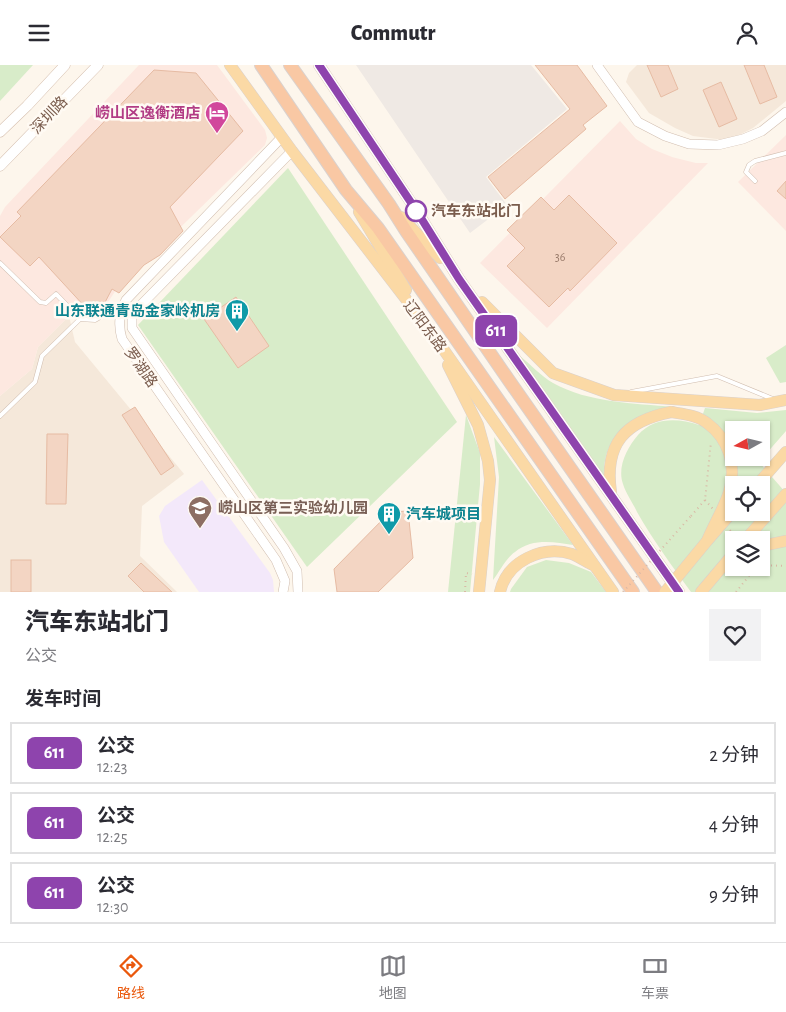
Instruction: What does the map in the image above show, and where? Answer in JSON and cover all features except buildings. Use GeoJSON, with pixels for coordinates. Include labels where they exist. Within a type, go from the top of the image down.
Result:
{"type":"FeatureCollection","features":[{"type":"Feature","properties":{"kind":"highway","name":"辽阳东路"},"geometry":{"type":"LineString","coordinates":[[261,65],[346,189],[378,228],[634,592]]}},
{"type":"Feature","properties":{"kind":"highway"},"geometry":{"type":"LineString","coordinates":[[290,65],[389,204],[656,592]]}},
{"type":"Feature","properties":{"kind":"main road","name":"深圳路"},"geometry":{"type":"LineString","coordinates":[[0,132],[65,65]]}},
{"type":"Feature","properties":{"kind":"main road","name":"深圳路"},"geometry":{"type":"LineString","coordinates":[[0,165],[98,65]]}},
{"type":"Feature","properties":{"kind":"main road","name":"辽阳东路"},"geometry":{"type":"LineString","coordinates":[[230,65],[292,151],[432,333],[613,592]]}},
{"type":"Feature","properties":{"kind":"main road"},"geometry":{"type":"LineString","coordinates":[[319,65],[416,210],[459,279],[679,592]]}},
{"type":"Feature","properties":{"kind":"main road"},"geometry":{"type":"LineString","coordinates":[[346,189],[432,333],[478,425],[488,461],[490,480],[479,592]]}},
{"type":"Feature","properties":{"kind":"main road"},"geometry":{"type":"LineString","coordinates":[[389,204],[459,279],[553,373],[614,395],[760,405],[783,401]]}},
{"type":"Feature","properties":{"kind":"main road"},"geometry":{"type":"LineString","coordinates":[[611,494],[609,470],[611,457],[617,442],[626,430],[643,419],[671,412],[690,415],[706,422],[721,437],[732,458],[733,477],[729,494],[706,541]]}},
{"type":"Feature","properties":{"kind":"main road"},"geometry":{"type":"LineString","coordinates":[[765,476],[786,452]]}},
{"type":"Feature","properties":{"kind":"main road"},"geometry":{"type":"LineString","coordinates":[[753,531],[786,494]]}},
{"type":"Feature","properties":{"kind":"main road"},"geometry":{"type":"LineString","coordinates":[[665,592],[725,521]]}},
{"type":"Feature","properties":{"kind":"main road"},"geometry":{"type":"LineString","coordinates":[[770,544],[786,541]]}},
{"type":"Feature","properties":{"kind":"main road"},"geometry":{"type":"LineString","coordinates":[[500,592],[502,582],[512,569],[523,559],[539,553],[556,551],[573,555],[595,566]]}},
{"type":"Feature","properties":{"kind":"main road"},"geometry":{"type":"LineString","coordinates":[[701,592],[725,565]]}},
{"type":"Feature","properties":{"kind":"street"},"geometry":{"type":"LineString","coordinates":[[597,65],[638,122],[665,136],[688,144],[718,145],[743,139],[762,131],[786,112]]}},
{"type":"Feature","properties":{"kind":"street"},"geometry":{"type":"LineString","coordinates":[[122,309],[126,300],[282,137]]}},
{"type":"Feature","properties":{"kind":"street"},"geometry":{"type":"LineString","coordinates":[[292,151],[137,309],[132,317],[132,328],[284,547],[297,571],[298,592]]}},
{"type":"Feature","properties":{"kind":"street","name":"罗湖路"},"geometry":{"type":"LineString","coordinates":[[122,309],[119,329],[122,339],[276,560],[285,581],[283,592]]}},
{"type":"Feature","properties":{"kind":"lane"},"geometry":{"type":"LineString","coordinates":[[755,181],[746,172],[749,165],[755,161],[786,153]]}},
{"type":"Feature","properties":{"kind":"lane"},"geometry":{"type":"LineString","coordinates":[[0,263],[40,303],[46,303],[56,294],[80,319],[95,320],[114,309],[122,309]]}},
{"type":"Feature","properties":{"kind":"lane"},"geometry":{"type":"LineString","coordinates":[[0,416],[35,382],[42,356],[80,319]]}},
{"type":"Feature","properties":{"kind":"lane"},"geometry":{"type":"LineString","coordinates":[[614,395],[717,376],[783,401]]}},
{"type":"Feature","properties":{"kind":"path"},"geometry":{"type":"LineString","coordinates":[[624,592],[705,500],[711,441]]}},
{"type":"Feature","properties":{"kind":"path"},"geometry":{"type":"LineString","coordinates":[[770,565],[786,566]]}},
{"type":"Feature","properties":{"kind":"path"},"geometry":{"type":"LineString","coordinates":[[465,592],[466,573],[481,574]]}},
{"type":"Feature","properties":{"kind":"path"},"geometry":{"type":"LineString","coordinates":[[736,592],[748,576]]}},
{"type":"Feature","properties":{"kind":"shaded area"},"geometry":{"type":"Polygon","coordinates":[[[139,65],[217,65],[265,130],[267,138],[265,145],[116,290],[108,302],[109,315],[69,316],[38,347],[32,369],[0,396],[0,216],[5,207],[139,65]]]}},
{"type":"Feature","properties":{"kind":"shaded area"},"geometry":{"type":"Polygon","coordinates":[[[356,65],[531,65],[567,109],[486,177],[507,205],[470,233],[356,65]]]}},
{"type":"Feature","properties":{"kind":"shaded area"},"geometry":{"type":"Polygon","coordinates":[[[637,65],[786,65],[786,101],[753,128],[739,135],[724,140],[693,136],[649,113],[626,82],[629,73],[637,65]]]}},
{"type":"Feature","properties":{"kind":"shaded area"},"geometry":{"type":"Polygon","coordinates":[[[620,121],[636,139],[652,149],[672,157],[696,163],[708,163],[547,328],[480,263],[620,121]]]}},
{"type":"Feature","properties":{"kind":"shaded area"},"geometry":{"type":"Polygon","coordinates":[[[786,135],[786,231],[738,182],[786,135]]]}},
{"type":"Feature","properties":{"kind":"shaded area"},"geometry":{"type":"Polygon","coordinates":[[[69,316],[75,342],[184,474],[142,506],[140,556],[177,592],[0,592],[0,396],[32,369],[38,347],[69,316]]]}},
{"type":"Feature","properties":{"kind":"shaded area","name":"崂山区第三实验幼儿园"},"geometry":{"type":"Polygon","coordinates":[[[202,480],[270,573],[274,592],[199,592],[164,542],[159,516],[165,506],[202,480]]]}},
{"type":"Feature","properties":{"kind":"green space"},"geometry":{"type":"Polygon","coordinates":[[[0,65],[33,65],[0,101],[0,65]]]}},
{"type":"Feature","properties":{"kind":"green space"},"geometry":{"type":"Polygon","coordinates":[[[288,168],[457,422],[307,567],[138,325],[288,168]]]}},
{"type":"Feature","properties":{"kind":"green space"},"geometry":{"type":"Polygon","coordinates":[[[786,345],[786,382],[780,383],[766,358],[786,345]]]}},
{"type":"Feature","properties":{"kind":"green space"},"geometry":{"type":"Polygon","coordinates":[[[520,356],[553,383],[581,395],[627,403],[674,407],[647,417],[624,429],[609,447],[605,460],[604,476],[520,356]]]}},
{"type":"Feature","properties":{"kind":"green space"},"geometry":{"type":"Polygon","coordinates":[[[705,408],[757,413],[786,410],[786,431],[770,449],[770,421],[725,421],[725,466],[762,466],[786,493],[786,592],[691,592],[637,512],[624,488],[621,478],[622,464],[630,446],[644,429],[651,425],[675,420],[699,425],[705,408]]]}},
{"type":"Feature","properties":{"kind":"green space"},"geometry":{"type":"Polygon","coordinates":[[[466,415],[480,453],[480,484],[470,592],[448,592],[466,415]]]}},
{"type":"Feature","properties":{"kind":"green space"},"geometry":{"type":"Polygon","coordinates":[[[494,437],[573,545],[543,542],[522,548],[509,558],[493,580],[499,477],[494,437]]]}},
{"type":"Feature","properties":{"kind":"green space"},"geometry":{"type":"Polygon","coordinates":[[[546,560],[569,563],[591,572],[606,592],[510,592],[527,567],[546,560]]]}},
{"type":"Feature","properties":{"kind":"bus line","name":"611"},"geometry":{"type":"LineString","coordinates":[[319,65],[416,210],[459,279],[679,592]]}},
{"type":"Feature","properties":{"kind":"place","name":"崂山区逸衡酒店"},"geometry":{"type":"Point","coordinates":[217,134]}},
{"type":"Feature","properties":{"kind":"place","name":"汽车东站北门"},"geometry":{"type":"Point","coordinates":[416,211]}},
{"type":"Feature","properties":{"kind":"place","name":"山东联通青岛金家岭机房"},"geometry":{"type":"Point","coordinates":[237,332]}},
{"type":"Feature","properties":{"kind":"place","name":"崂山区第三实验幼儿园"},"geometry":{"type":"Point","coordinates":[200,529]}},
{"type":"Feature","properties":{"kind":"place","name":"汽车城项目"},"geometry":{"type":"Point","coordinates":[389,535]}}]}
